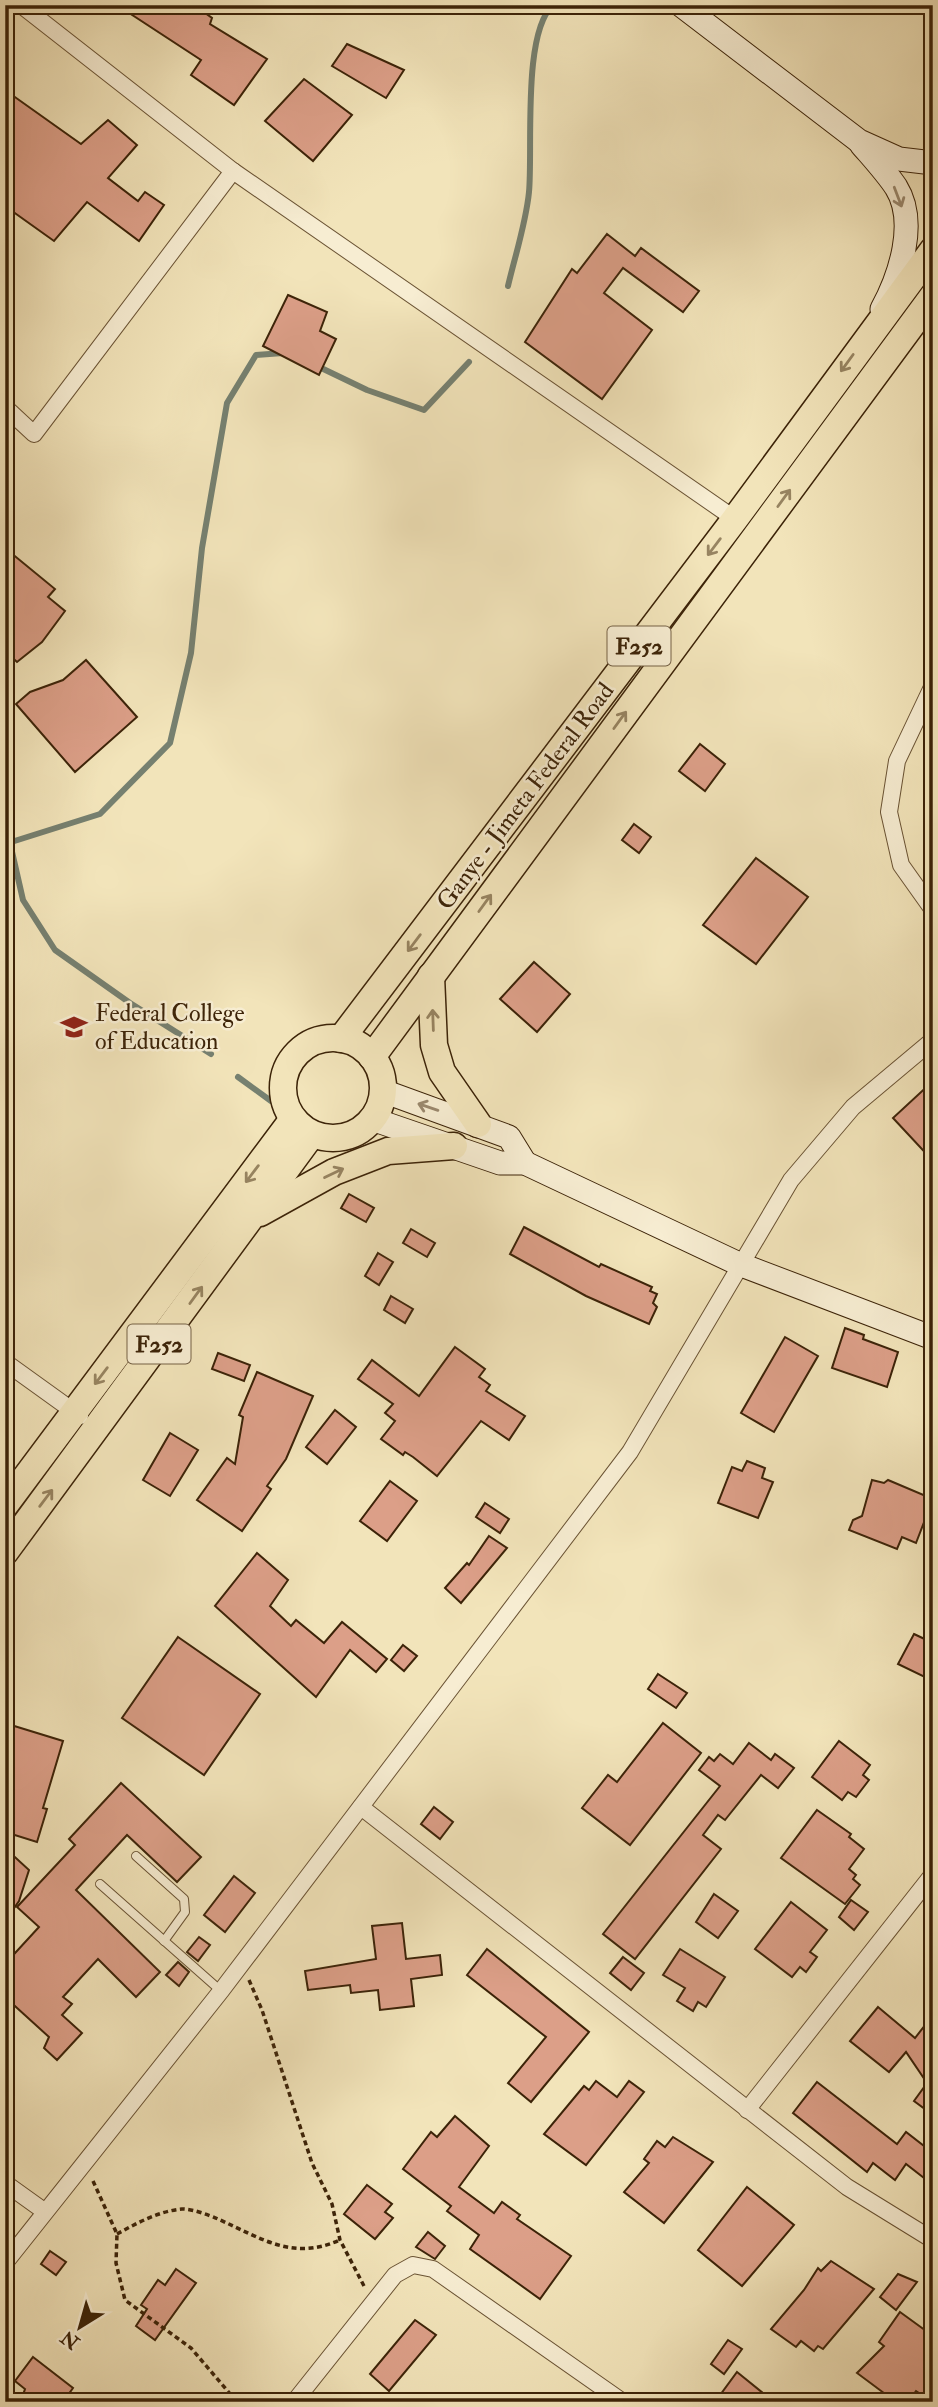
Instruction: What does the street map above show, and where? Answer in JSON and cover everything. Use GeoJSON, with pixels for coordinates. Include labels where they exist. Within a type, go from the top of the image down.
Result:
{"type":"FeatureCollection","features":[{"type":"Feature","properties":{"kind":"main road"},"geometry":{"type":"LineString","coordinates":[[681,5],[859,141],[899,159],[933,163]]}},
{"type":"Feature","properties":{"kind":"main road"},"geometry":{"type":"LineString","coordinates":[[859,141],[897,189],[905,221],[905,242],[895,278],[869,333]]}},
{"type":"Feature","properties":{"kind":"main road","name":"Ganye - Jimeta Federal Road"},"geometry":{"type":"LineString","coordinates":[[341,1039],[735,519],[869,333],[933,250]]}},
{"type":"Feature","properties":{"kind":"main road","name":"Ganye - Jimeta Federal Road"},"geometry":{"type":"LineString","coordinates":[[372,1057],[933,296]]}},
{"type":"Feature","properties":{"kind":"main road"},"geometry":{"type":"LineString","coordinates":[[431,976],[434,1045],[442,1072],[478,1125]]}},
{"type":"Feature","properties":{"kind":"main road"},"geometry":{"type":"LineString","coordinates":[[329,1038],[353,1042],[372,1057],[378,1068],[383,1091],[372,1119],[348,1136],[324,1138],[303,1127],[283,1098],[282,1086],[289,1062],[306,1045],[329,1038]]}},
{"type":"Feature","properties":{"kind":"main road"},"geometry":{"type":"LineString","coordinates":[[383,1091],[509,1137],[525,1163]]}},
{"type":"Feature","properties":{"kind":"main road"},"geometry":{"type":"LineString","coordinates":[[372,1119],[500,1163],[525,1163],[739,1264],[933,1338]]}},
{"type":"Feature","properties":{"kind":"main road","name":"F252"},"geometry":{"type":"LineString","coordinates":[[5,1552],[253,1217],[303,1127]]}},
{"type":"Feature","properties":{"kind":"main road","name":"F252"},"geometry":{"type":"LineString","coordinates":[[5,1506],[74,1412],[303,1127]]}},
{"type":"Feature","properties":{"kind":"main road"},"geometry":{"type":"LineString","coordinates":[[253,1217],[334,1172],[388,1151],[454,1146]]}},
{"type":"Feature","properties":{"kind":"street"},"geometry":{"type":"LineString","coordinates":[[21,5],[233,171],[735,519]]}},
{"type":"Feature","properties":{"kind":"street"},"geometry":{"type":"LineString","coordinates":[[5,407],[34,434],[233,171]]}},
{"type":"Feature","properties":{"kind":"street"},"geometry":{"type":"LineString","coordinates":[[933,685],[897,761],[889,812],[901,865],[933,910]]}},
{"type":"Feature","properties":{"kind":"street"},"geometry":{"type":"LineString","coordinates":[[5,2263],[242,1964],[630,1452],[791,1180],[853,1107],[933,1040]]}},
{"type":"Feature","properties":{"kind":"street"},"geometry":{"type":"LineString","coordinates":[[5,1362],[97,1429]]}},
{"type":"Feature","properties":{"kind":"street"},"geometry":{"type":"LineString","coordinates":[[361,1807],[847,2188],[933,2240]]}},
{"type":"Feature","properties":{"kind":"street"},"geometry":{"type":"LineString","coordinates":[[747,2110],[933,1874]]}},
{"type":"Feature","properties":{"kind":"street"},"geometry":{"type":"LineString","coordinates":[[5,2183],[44,2211]]}},
{"type":"Feature","properties":{"kind":"street"},"geometry":{"type":"LineString","coordinates":[[294,2402],[395,2275],[414,2265],[433,2269],[623,2402]]}},
{"type":"Feature","properties":{"kind":"lane"},"geometry":{"type":"LineString","coordinates":[[136,1856],[184,1899],[184,1912],[164,1941]]}},
{"type":"Feature","properties":{"kind":"lane"},"geometry":{"type":"LineString","coordinates":[[100,1884],[221,1991]]}},
{"type":"Feature","properties":{"kind":"path"},"geometry":{"type":"LineString","coordinates":[[242,1964],[262,2010],[312,2163],[332,2204],[340,2240],[372,2304]]}},
{"type":"Feature","properties":{"kind":"path"},"geometry":{"type":"LineString","coordinates":[[79,2168],[94,2183],[117,2234],[116,2263],[125,2301],[191,2348],[237,2402]]}},
{"type":"Feature","properties":{"kind":"path"},"geometry":{"type":"LineString","coordinates":[[117,2234],[144,2219],[184,2209],[212,2217],[294,2250],[318,2249],[340,2240]]}},
{"type":"Feature","properties":{"kind":"building"},"geometry":{"type":"Polygon","coordinates":[[[117,5],[194,5],[212,18],[210,24],[267,59],[234,105],[191,75],[201,60],[117,5]]]}},
{"type":"Feature","properties":{"kind":"building"},"geometry":{"type":"Polygon","coordinates":[[[347,44],[404,70],[386,98],[332,66],[347,44]]]}},
{"type":"Feature","properties":{"kind":"building"},"geometry":{"type":"Polygon","coordinates":[[[304,79],[352,115],[313,161],[265,121],[304,79]]]}},
{"type":"Feature","properties":{"kind":"building"},"geometry":{"type":"Polygon","coordinates":[[[5,90],[81,144],[108,120],[137,145],[108,178],[138,201],[145,192],[164,205],[139,241],[87,202],[54,241],[5,206],[5,90]]]}},
{"type":"Feature","properties":{"kind":"building"},"geometry":{"type":"Polygon","coordinates":[[[607,234],[635,256],[641,248],[699,291],[683,312],[623,268],[604,293],[652,330],[602,399],[525,342],[572,269],[577,273],[607,234]]]}},
{"type":"Feature","properties":{"kind":"building"},"geometry":{"type":"Polygon","coordinates":[[[288,295],[327,312],[320,331],[336,339],[319,375],[263,346],[288,295]]]}},
{"type":"Feature","properties":{"kind":"building"},"geometry":{"type":"Polygon","coordinates":[[[5,548],[55,589],[48,597],[65,611],[42,642],[17,662],[5,651],[5,548]]]}},
{"type":"Feature","properties":{"kind":"building"},"geometry":{"type":"Polygon","coordinates":[[[86,660],[137,717],[75,772],[16,704],[30,692],[63,680],[86,660]]]}},
{"type":"Feature","properties":{"kind":"building"},"geometry":{"type":"Polygon","coordinates":[[[700,744],[725,764],[705,791],[679,771],[700,744]]]}},
{"type":"Feature","properties":{"kind":"building"},"geometry":{"type":"Polygon","coordinates":[[[634,824],[651,837],[639,853],[622,840],[634,824]]]}},
{"type":"Feature","properties":{"kind":"building"},"geometry":{"type":"Polygon","coordinates":[[[756,858],[808,897],[756,964],[703,925],[756,858]]]}},
{"type":"Feature","properties":{"kind":"building"},"geometry":{"type":"Polygon","coordinates":[[[534,962],[570,994],[537,1032],[500,999],[534,962]]]}},
{"type":"Feature","properties":{"kind":"building"},"geometry":{"type":"Polygon","coordinates":[[[933,1081],[933,1161],[893,1118],[933,1081]]]}},
{"type":"Feature","properties":{"kind":"building"},"geometry":{"type":"Polygon","coordinates":[[[349,1194],[374,1208],[366,1222],[341,1208],[349,1194]]]}},
{"type":"Feature","properties":{"kind":"building"},"geometry":{"type":"Polygon","coordinates":[[[524,1227],[599,1267],[601,1264],[652,1287],[650,1291],[657,1294],[653,1303],[657,1307],[649,1324],[586,1296],[510,1254],[524,1227]]]}},
{"type":"Feature","properties":{"kind":"building"},"geometry":{"type":"Polygon","coordinates":[[[411,1229],[435,1243],[427,1257],[403,1243],[411,1229]]]}},
{"type":"Feature","properties":{"kind":"building"},"geometry":{"type":"Polygon","coordinates":[[[378,1253],[393,1262],[379,1285],[365,1276],[378,1253]]]}},
{"type":"Feature","properties":{"kind":"building"},"geometry":{"type":"Polygon","coordinates":[[[391,1296],[413,1309],[405,1323],[384,1310],[391,1296]]]}},
{"type":"Feature","properties":{"kind":"building"},"geometry":{"type":"Polygon","coordinates":[[[845,1328],[864,1335],[863,1339],[898,1352],[887,1387],[832,1368],[845,1328]]]}},
{"type":"Feature","properties":{"kind":"building"},"geometry":{"type":"Polygon","coordinates":[[[785,1337],[818,1356],[774,1432],[741,1413],[785,1337]]]}},
{"type":"Feature","properties":{"kind":"building"},"geometry":{"type":"Polygon","coordinates":[[[455,1347],[485,1369],[479,1377],[490,1385],[486,1391],[525,1416],[509,1440],[481,1421],[437,1476],[413,1457],[405,1452],[403,1455],[381,1439],[395,1421],[385,1413],[393,1404],[358,1379],[372,1360],[419,1396],[455,1347]]]}},
{"type":"Feature","properties":{"kind":"building"},"geometry":{"type":"Polygon","coordinates":[[[218,1353],[250,1365],[244,1381],[212,1369],[218,1353]]]}},
{"type":"Feature","properties":{"kind":"building"},"geometry":{"type":"Polygon","coordinates":[[[257,1372],[313,1396],[286,1459],[267,1486],[271,1489],[242,1531],[197,1500],[227,1458],[235,1464],[243,1417],[239,1415],[257,1372]]]}},
{"type":"Feature","properties":{"kind":"building"},"geometry":{"type":"Polygon","coordinates":[[[335,1410],[356,1427],[327,1464],[306,1447],[335,1410]]]}},
{"type":"Feature","properties":{"kind":"building"},"geometry":{"type":"Polygon","coordinates":[[[170,1433],[198,1450],[170,1496],[143,1480],[170,1433]]]}},
{"type":"Feature","properties":{"kind":"building"},"geometry":{"type":"Polygon","coordinates":[[[747,1461],[765,1468],[762,1478],[773,1482],[758,1518],[718,1503],[732,1467],[742,1471],[747,1461]]]}},
{"type":"Feature","properties":{"kind":"building"},"geometry":{"type":"Polygon","coordinates":[[[872,1480],[884,1483],[888,1480],[933,1499],[916,1543],[902,1537],[897,1549],[849,1530],[853,1520],[862,1516],[872,1480]]]}},
{"type":"Feature","properties":{"kind":"building"},"geometry":{"type":"Polygon","coordinates":[[[390,1481],[417,1501],[387,1541],[360,1521],[390,1481]]]}},
{"type":"Feature","properties":{"kind":"building"},"geometry":{"type":"Polygon","coordinates":[[[485,1503],[509,1519],[500,1533],[476,1517],[485,1503]]]}},
{"type":"Feature","properties":{"kind":"building"},"geometry":{"type":"Polygon","coordinates":[[[489,1536],[507,1548],[461,1603],[445,1588],[467,1563],[469,1565],[489,1536]]]}},
{"type":"Feature","properties":{"kind":"building"},"geometry":{"type":"Polygon","coordinates":[[[257,1553],[288,1580],[270,1606],[291,1626],[296,1620],[324,1643],[342,1622],[387,1659],[376,1672],[350,1650],[316,1697],[215,1606],[257,1553]]]}},
{"type":"Feature","properties":{"kind":"building"},"geometry":{"type":"Polygon","coordinates":[[[914,1634],[933,1643],[933,1681],[898,1664],[914,1634]]]}},
{"type":"Feature","properties":{"kind":"building"},"geometry":{"type":"Polygon","coordinates":[[[178,1637],[260,1694],[204,1775],[122,1718],[178,1637]]]}},
{"type":"Feature","properties":{"kind":"building"},"geometry":{"type":"Polygon","coordinates":[[[403,1645],[417,1656],[404,1671],[391,1660],[403,1645]]]}},
{"type":"Feature","properties":{"kind":"building"},"geometry":{"type":"Polygon","coordinates":[[[658,1674],[687,1693],[676,1708],[648,1689],[658,1674]]]}},
{"type":"Feature","properties":{"kind":"building"},"geometry":{"type":"Polygon","coordinates":[[[663,1723],[701,1753],[630,1845],[582,1808],[608,1775],[617,1782],[663,1723]]]}},
{"type":"Feature","properties":{"kind":"building"},"geometry":{"type":"Polygon","coordinates":[[[11,1725],[63,1741],[43,1808],[47,1809],[37,1842],[5,1832],[5,1744],[11,1725]]]}},
{"type":"Feature","properties":{"kind":"building"},"geometry":{"type":"Polygon","coordinates":[[[839,1741],[870,1765],[863,1775],[869,1780],[856,1797],[848,1792],[842,1800],[812,1777],[839,1741]]]}},
{"type":"Feature","properties":{"kind":"building"},"geometry":{"type":"Polygon","coordinates":[[[749,1743],[771,1760],[775,1754],[794,1768],[778,1788],[761,1775],[725,1820],[718,1815],[703,1835],[721,1849],[635,1959],[603,1934],[720,1786],[699,1770],[709,1757],[714,1761],[720,1754],[733,1764],[749,1743]]]}},
{"type":"Feature","properties":{"kind":"building"},"geometry":{"type":"Polygon","coordinates":[[[121,1783],[201,1857],[177,1882],[127,1835],[76,1890],[160,1972],[136,1997],[98,1959],[63,1997],[72,2004],[62,2015],[82,2033],[57,2060],[44,2048],[49,2037],[5,1997],[5,1964],[39,1927],[17,1907],[75,1845],[69,1839],[121,1783]]]}},
{"type":"Feature","properties":{"kind":"building"},"geometry":{"type":"Polygon","coordinates":[[[434,1807],[453,1822],[440,1839],[421,1824],[434,1807]]]}},
{"type":"Feature","properties":{"kind":"building"},"geometry":{"type":"Polygon","coordinates":[[[817,1810],[851,1834],[849,1837],[864,1849],[849,1869],[856,1875],[853,1879],[860,1885],[845,1904],[781,1858],[817,1810]]]}},
{"type":"Feature","properties":{"kind":"building"},"geometry":{"type":"Polygon","coordinates":[[[5,1848],[29,1870],[19,1901],[5,1921],[5,1848]]]}},
{"type":"Feature","properties":{"kind":"building"},"geometry":{"type":"Polygon","coordinates":[[[234,1876],[255,1893],[225,1932],[204,1915],[234,1876]]]}},
{"type":"Feature","properties":{"kind":"building"},"geometry":{"type":"Polygon","coordinates":[[[714,1894],[738,1911],[718,1938],[696,1922],[714,1894]]]}},
{"type":"Feature","properties":{"kind":"building"},"geometry":{"type":"Polygon","coordinates":[[[851,1900],[868,1912],[854,1930],[839,1917],[851,1900]]]}},
{"type":"Feature","properties":{"kind":"building"},"geometry":{"type":"Polygon","coordinates":[[[791,1902],[827,1930],[810,1952],[817,1957],[806,1972],[800,1967],[792,1977],[755,1949],[791,1902]]]}},
{"type":"Feature","properties":{"kind":"building"},"geometry":{"type":"Polygon","coordinates":[[[402,1923],[406,1959],[440,1955],[442,1975],[411,1979],[414,2006],[380,2010],[378,1990],[351,1993],[350,1985],[308,1990],[305,1971],[376,1959],[372,1926],[402,1923]]]}},
{"type":"Feature","properties":{"kind":"building"},"geometry":{"type":"Polygon","coordinates":[[[199,1937],[210,1945],[198,1961],[187,1952],[199,1937]]]}},
{"type":"Feature","properties":{"kind":"building"},"geometry":{"type":"Polygon","coordinates":[[[487,1949],[589,2032],[531,2102],[508,2083],[546,2037],[467,1975],[487,1949]]]}},
{"type":"Feature","properties":{"kind":"building"},"geometry":{"type":"Polygon","coordinates":[[[680,1949],[725,1977],[706,2007],[698,2002],[693,2011],[677,2001],[685,1988],[663,1975],[680,1949]]]}},
{"type":"Feature","properties":{"kind":"building"},"geometry":{"type":"Polygon","coordinates":[[[623,1957],[644,1973],[631,1990],[610,1973],[623,1957]]]}},
{"type":"Feature","properties":{"kind":"building"},"geometry":{"type":"Polygon","coordinates":[[[178,1962],[189,1972],[179,1986],[166,1975],[178,1962]]]}},
{"type":"Feature","properties":{"kind":"building"},"geometry":{"type":"Polygon","coordinates":[[[878,2007],[915,2038],[933,2015],[933,2115],[914,2101],[927,2083],[906,2052],[889,2072],[850,2041],[878,2007]]]}},
{"type":"Feature","properties":{"kind":"building"},"geometry":{"type":"Polygon","coordinates":[[[596,2081],[617,2097],[629,2081],[644,2092],[586,2165],[544,2134],[584,2086],[589,2090],[596,2081]]]}},
{"type":"Feature","properties":{"kind":"building"},"geometry":{"type":"Polygon","coordinates":[[[817,2082],[897,2144],[906,2132],[933,2153],[933,2185],[906,2164],[895,2180],[873,2163],[867,2172],[793,2113],[817,2082]]]}},
{"type":"Feature","properties":{"kind":"building"},"geometry":{"type":"Polygon","coordinates":[[[455,2116],[489,2146],[459,2187],[494,2213],[502,2202],[520,2215],[517,2219],[571,2256],[540,2299],[470,2249],[479,2235],[447,2211],[451,2206],[403,2169],[431,2132],[437,2137],[455,2116]]]}},
{"type":"Feature","properties":{"kind":"building"},"geometry":{"type":"Polygon","coordinates":[[[673,2137],[713,2162],[664,2223],[624,2192],[649,2163],[644,2159],[657,2141],[665,2147],[673,2137]]]}},
{"type":"Feature","properties":{"kind":"building"},"geometry":{"type":"Polygon","coordinates":[[[367,2185],[392,2204],[385,2212],[393,2218],[375,2239],[344,2214],[367,2185]]]}},
{"type":"Feature","properties":{"kind":"building"},"geometry":{"type":"Polygon","coordinates":[[[747,2187],[794,2225],[742,2286],[698,2250],[747,2187]]]}},
{"type":"Feature","properties":{"kind":"building"},"geometry":{"type":"Polygon","coordinates":[[[428,2232],[445,2246],[435,2259],[416,2247],[428,2232]]]}},
{"type":"Feature","properties":{"kind":"building"},"geometry":{"type":"Polygon","coordinates":[[[50,2251],[66,2262],[56,2275],[41,2264],[50,2251]]]}},
{"type":"Feature","properties":{"kind":"building"},"geometry":{"type":"Polygon","coordinates":[[[831,2261],[874,2289],[823,2349],[818,2346],[814,2351],[801,2341],[796,2347],[771,2329],[804,2290],[818,2268],[821,2271],[831,2261]]]}},
{"type":"Feature","properties":{"kind":"building"},"geometry":{"type":"Polygon","coordinates":[[[176,2269],[196,2283],[155,2340],[136,2326],[147,2309],[141,2305],[158,2280],[165,2285],[176,2269]]]}},
{"type":"Feature","properties":{"kind":"building"},"geometry":{"type":"Polygon","coordinates":[[[898,2274],[917,2282],[896,2310],[880,2297],[898,2274]]]}},
{"type":"Feature","properties":{"kind":"building"},"geometry":{"type":"Polygon","coordinates":[[[900,2312],[933,2336],[933,2402],[916,2391],[908,2402],[896,2402],[857,2373],[884,2346],[879,2342],[900,2312]]]}},
{"type":"Feature","properties":{"kind":"building"},"geometry":{"type":"Polygon","coordinates":[[[415,2320],[436,2335],[389,2391],[370,2374],[415,2320]]]}},
{"type":"Feature","properties":{"kind":"building"},"geometry":{"type":"Polygon","coordinates":[[[728,2340],[742,2349],[724,2374],[711,2364],[728,2340]]]}},
{"type":"Feature","properties":{"kind":"building"},"geometry":{"type":"Polygon","coordinates":[[[33,2357],[73,2388],[63,2402],[32,2402],[23,2395],[25,2389],[15,2381],[33,2357]]]}},
{"type":"Feature","properties":{"kind":"building"},"geometry":{"type":"Polygon","coordinates":[[[737,2372],[774,2402],[715,2402],[737,2372]]]}},
{"type":"Feature","properties":{"kind":"waterway"},"geometry":{"type":"LineString","coordinates":[[508,286],[528,204],[531,93],[537,40],[543,19],[553,5]]}},
{"type":"Feature","properties":{"kind":"waterway"},"geometry":{"type":"LineString","coordinates":[[5,844],[100,814],[170,743],[191,653],[202,548],[227,403],[256,355],[283,353]]}},
{"type":"Feature","properties":{"kind":"waterway"},"geometry":{"type":"LineString","coordinates":[[315,365],[367,390],[424,410],[469,362]]}},
{"type":"Feature","properties":{"kind":"waterway"},"geometry":{"type":"LineString","coordinates":[[10,843],[23,900],[55,950],[130,1003],[211,1054]]}},
{"type":"Feature","properties":{"kind":"waterway"},"geometry":{"type":"LineString","coordinates":[[238,1077],[271,1101]]}},
{"type":"Feature","properties":{"kind":"place","name":"Federal College of Education"},"geometry":{"type":"Point","coordinates":[74,1027]}}]}
